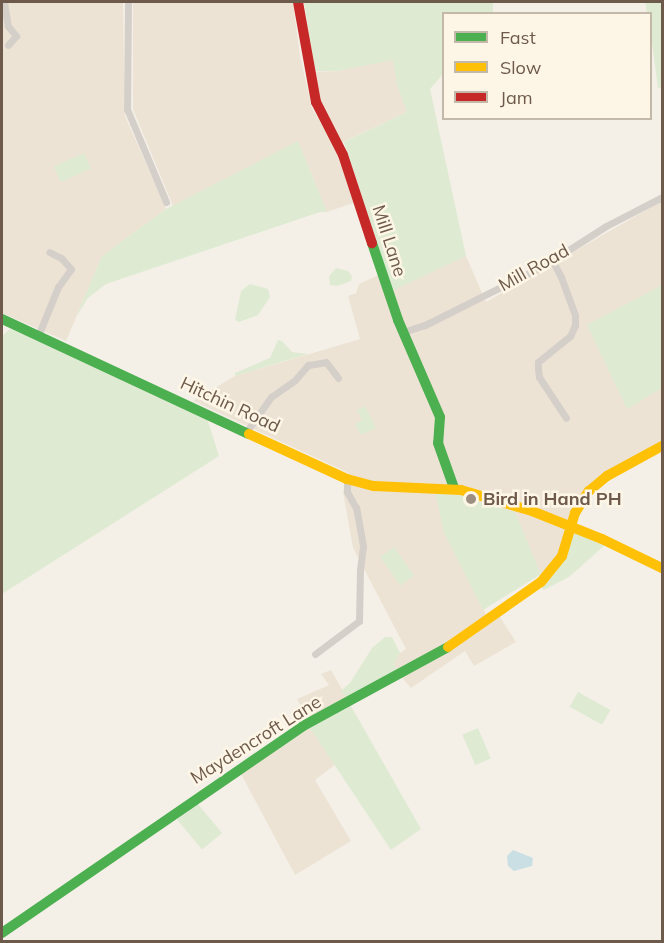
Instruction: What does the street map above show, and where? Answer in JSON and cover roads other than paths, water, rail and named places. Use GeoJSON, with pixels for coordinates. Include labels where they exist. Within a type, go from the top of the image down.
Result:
{"type":"FeatureCollection","features":[{"type":"Feature","properties":{"kind":"street"},"geometry":{"type":"LineString","coordinates":[[4,2],[7,22],[16,36],[8,45]]}},
{"type":"Feature","properties":{"kind":"street"},"geometry":{"type":"LineString","coordinates":[[128,2],[127,109],[166,202]]}},
{"type":"Feature","properties":{"kind":"street","name":"Mill Lane"},"geometry":{"type":"LineString","coordinates":[[298,2],[316,102],[350,175],[403,332],[440,417],[438,443],[454,488]]}},
{"type":"Feature","properties":{"kind":"street","name":"Mill Road"},"geometry":{"type":"LineString","coordinates":[[403,332],[425,325],[552,261],[606,226],[663,197]]}},
{"type":"Feature","properties":{"kind":"street"},"geometry":{"type":"LineString","coordinates":[[38,336],[58,287],[71,269],[61,258],[50,252]]}},
{"type":"Feature","properties":{"kind":"street"},"geometry":{"type":"LineString","coordinates":[[552,261],[575,315],[575,325],[570,336],[538,362],[537,368],[539,377],[566,418]]}},
{"type":"Feature","properties":{"kind":"street","name":"Hitchin Road"},"geometry":{"type":"LineString","coordinates":[[2,319],[347,479],[374,486],[454,488],[511,504],[570,526],[663,568]]}},
{"type":"Feature","properties":{"kind":"street"},"geometry":{"type":"LineString","coordinates":[[247,431],[271,397],[295,380],[308,365],[326,362],[338,378]]}},
{"type":"Feature","properties":{"kind":"street","name":"Maydencroft Lane"},"geometry":{"type":"LineString","coordinates":[[2,933],[303,726],[440,653],[541,582],[562,556],[570,526],[583,499],[596,484],[663,446]]}},
{"type":"Feature","properties":{"kind":"street"},"geometry":{"type":"LineString","coordinates":[[315,654],[359,621],[363,546],[356,508],[346,492],[347,479]]}},
{"type":"Feature","properties":{"kind":"place","name":"Bird in Hand PH"},"geometry":{"type":"Point","coordinates":[471,499]}}]}
